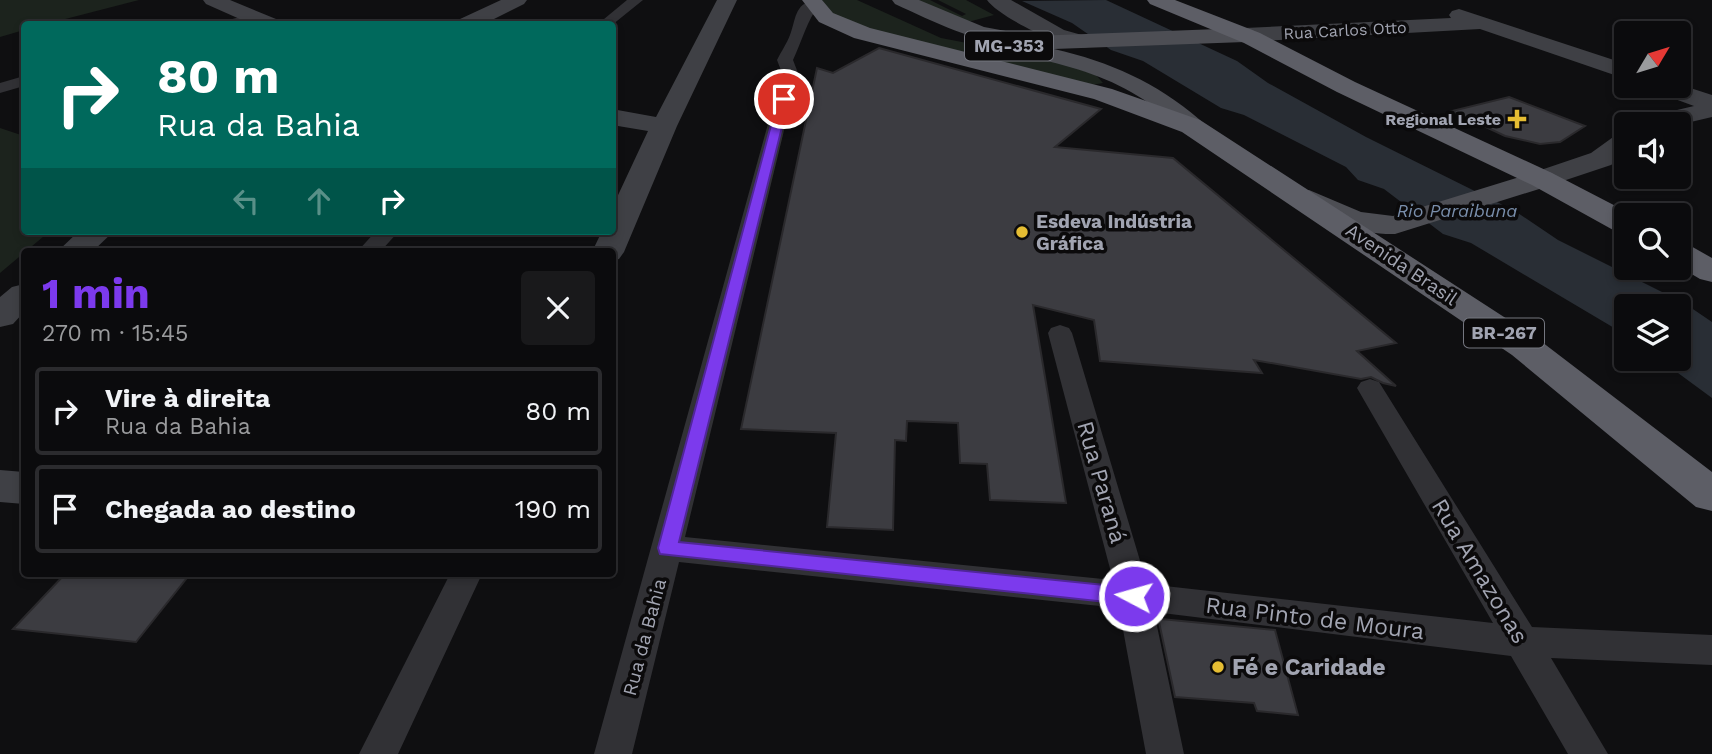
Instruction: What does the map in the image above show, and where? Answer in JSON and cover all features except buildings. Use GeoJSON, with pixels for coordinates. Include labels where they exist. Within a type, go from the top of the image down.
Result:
{"type":"FeatureCollection","features":[{"type":"Feature","properties":{"kind":"highway"},"geometry":{"type":"LineString","coordinates":[[1157,0],[1245,35],[1530,183],[1614,219]]}},
{"type":"Feature","properties":{"kind":"highway","name":"BR-267"},"geometry":{"type":"LineString","coordinates":[[813,2],[828,18],[851,29],[1103,94],[1191,126]]}},
{"type":"Feature","properties":{"kind":"highway","name":"Avenida Brasil"},"geometry":{"type":"LineString","coordinates":[[1191,126],[1525,347],[1712,495]]}},
{"type":"Feature","properties":{"kind":"highway"},"geometry":{"type":"LineString","coordinates":[[1691,260],[1712,272]]}},
{"type":"Feature","properties":{"kind":"main road","name":"MG-353"},"geometry":{"type":"LineString","coordinates":[[881,0],[909,8]]}},
{"type":"Feature","properties":{"kind":"main road","name":"Rua Carlos Otto"},"geometry":{"type":"LineString","coordinates":[[909,8],[956,26],[1017,41],[1046,44],[1245,35]]}},
{"type":"Feature","properties":{"kind":"main road","name":"Avenida Brasil"},"geometry":{"type":"LineString","coordinates":[[909,8],[939,29],[969,39],[1053,55],[1115,73],[1151,92],[1191,126]]}},
{"type":"Feature","properties":{"kind":"main road","name":"BR-267"},"geometry":{"type":"LineString","coordinates":[[1285,186],[1349,218],[1378,227],[1395,225],[1530,183]]}},
{"type":"Feature","properties":{"kind":"street"},"geometry":{"type":"LineString","coordinates":[[213,0],[261,21]]}},
{"type":"Feature","properties":{"kind":"street"},"geometry":{"type":"LineString","coordinates":[[474,21],[517,0]]}},
{"type":"Feature","properties":{"kind":"street"},"geometry":{"type":"LineString","coordinates":[[609,21],[636,0]]}},
{"type":"Feature","properties":{"kind":"street"},"geometry":{"type":"LineString","coordinates":[[616,234],[664,125],[727,0]]}},
{"type":"Feature","properties":{"kind":"street"},"geometry":{"type":"LineString","coordinates":[[997,0],[1056,35],[1088,42]]}},
{"type":"Feature","properties":{"kind":"street","name":"Rua da Bahia"},"geometry":{"type":"LineString","coordinates":[[613,754],[790,74],[785,60],[798,34],[803,12],[813,2]]}},
{"type":"Feature","properties":{"kind":"street"},"geometry":{"type":"LineString","coordinates":[[1419,4],[1512,31],[1614,68]]}},
{"type":"Feature","properties":{"kind":"street"},"geometry":{"type":"LineString","coordinates":[[956,26],[1000,28],[1014,23],[1019,13]]}},
{"type":"Feature","properties":{"kind":"street","name":"Rua Carlos Otto"},"geometry":{"type":"LineString","coordinates":[[1245,35],[1481,23]]}},
{"type":"Feature","properties":{"kind":"street"},"geometry":{"type":"LineString","coordinates":[[798,34],[817,26],[851,29]]}},
{"type":"Feature","properties":{"kind":"street"},"geometry":{"type":"LineString","coordinates":[[0,88],[21,82]]}},
{"type":"Feature","properties":{"kind":"street"},"geometry":{"type":"LineString","coordinates":[[1690,98],[1708,106]]}},
{"type":"Feature","properties":{"kind":"street"},"geometry":{"type":"LineString","coordinates":[[1689,112],[1708,106]]}},
{"type":"Feature","properties":{"kind":"street"},"geometry":{"type":"LineString","coordinates":[[616,118],[664,125]]}},
{"type":"Feature","properties":{"kind":"street"},"geometry":{"type":"LineString","coordinates":[[1530,183],[1601,159],[1614,150]]}},
{"type":"Feature","properties":{"kind":"street"},"geometry":{"type":"LineString","coordinates":[[78,248],[93,235]]}},
{"type":"Feature","properties":{"kind":"street"},"geometry":{"type":"LineString","coordinates":[[372,248],[384,235]]}},
{"type":"Feature","properties":{"kind":"street","name":"Rua Paraná"},"geometry":{"type":"LineString","coordinates":[[1060,333],[1134,596],[1165,754]]}},
{"type":"Feature","properties":{"kind":"street","name":"Rua Amazonas"},"geometry":{"type":"LineString","coordinates":[[1370,388],[1589,754]]}},
{"type":"Feature","properties":{"kind":"street"},"geometry":{"type":"LineString","coordinates":[[0,486],[21,488]]}},
{"type":"Feature","properties":{"kind":"street","name":"Rua Pinto de Moura"},"geometry":{"type":"LineString","coordinates":[[667,548],[1134,596],[1523,642],[1712,650]]}},
{"type":"Feature","properties":{"kind":"street"},"geometry":{"type":"LineString","coordinates":[[378,754],[465,577]]}},
{"type":"Feature","properties":{"kind":"shaded area"},"geometry":{"type":"Polygon","coordinates":[[[0,0],[139,0],[58,21],[21,21],[21,31],[0,37],[0,0]]]}},
{"type":"Feature","properties":{"kind":"shaded area"},"geometry":{"type":"Polygon","coordinates":[[[822,0],[857,0],[941,38],[1050,59],[1096,75],[1103,83],[1092,85],[846,23],[825,8],[822,0]]]}},
{"type":"Feature","properties":{"kind":"shaded area"},"geometry":{"type":"Polygon","coordinates":[[[915,0],[930,0],[962,16],[966,14],[938,0],[966,0],[994,15],[968,22],[915,0]]]}},
{"type":"Feature","properties":{"kind":"shaded area"},"geometry":{"type":"Polygon","coordinates":[[[0,128],[21,135],[21,235],[45,235],[30,248],[21,248],[21,255],[0,273],[0,128]]]}},
{"type":"Feature","properties":{"kind":"water","name":"Rio Paraibuna"},"geometry":{"type":"Polygon","coordinates":[[[1106,0],[1237,61],[1268,83],[1366,137],[1515,211],[1558,240],[1614,268],[1614,280],[1638,280],[1666,294],[1614,294],[1614,328],[1471,243],[1443,234],[1384,189],[1358,180],[1346,167],[1244,115],[1221,108],[1143,61],[1111,50],[1072,23],[1022,1],[1106,0]]]}},
{"type":"Feature","properties":{"kind":"water","name":"Rio Paraibuna"},"geometry":{"type":"Polygon","coordinates":[[[1691,308],[1712,322],[1712,398],[1675,371],[1691,371],[1691,308]]]}},
{"type":"Feature","properties":{"kind":"place","name":"Regional Leste"},"geometry":{"type":"Point","coordinates":[1517,119]}},
{"type":"Feature","properties":{"kind":"place","name":"Esdeva Indústria Gráfica"},"geometry":{"type":"Point","coordinates":[1022,232]}},
{"type":"Feature","properties":{"kind":"place","name":"Fé e Caridade"},"geometry":{"type":"Point","coordinates":[1218,667]}},
{"type":"Feature","properties":{"kind":"route"},"geometry":{"type":"LineString","coordinates":[[784,99],[667,548],[1134,596]]}}]}
